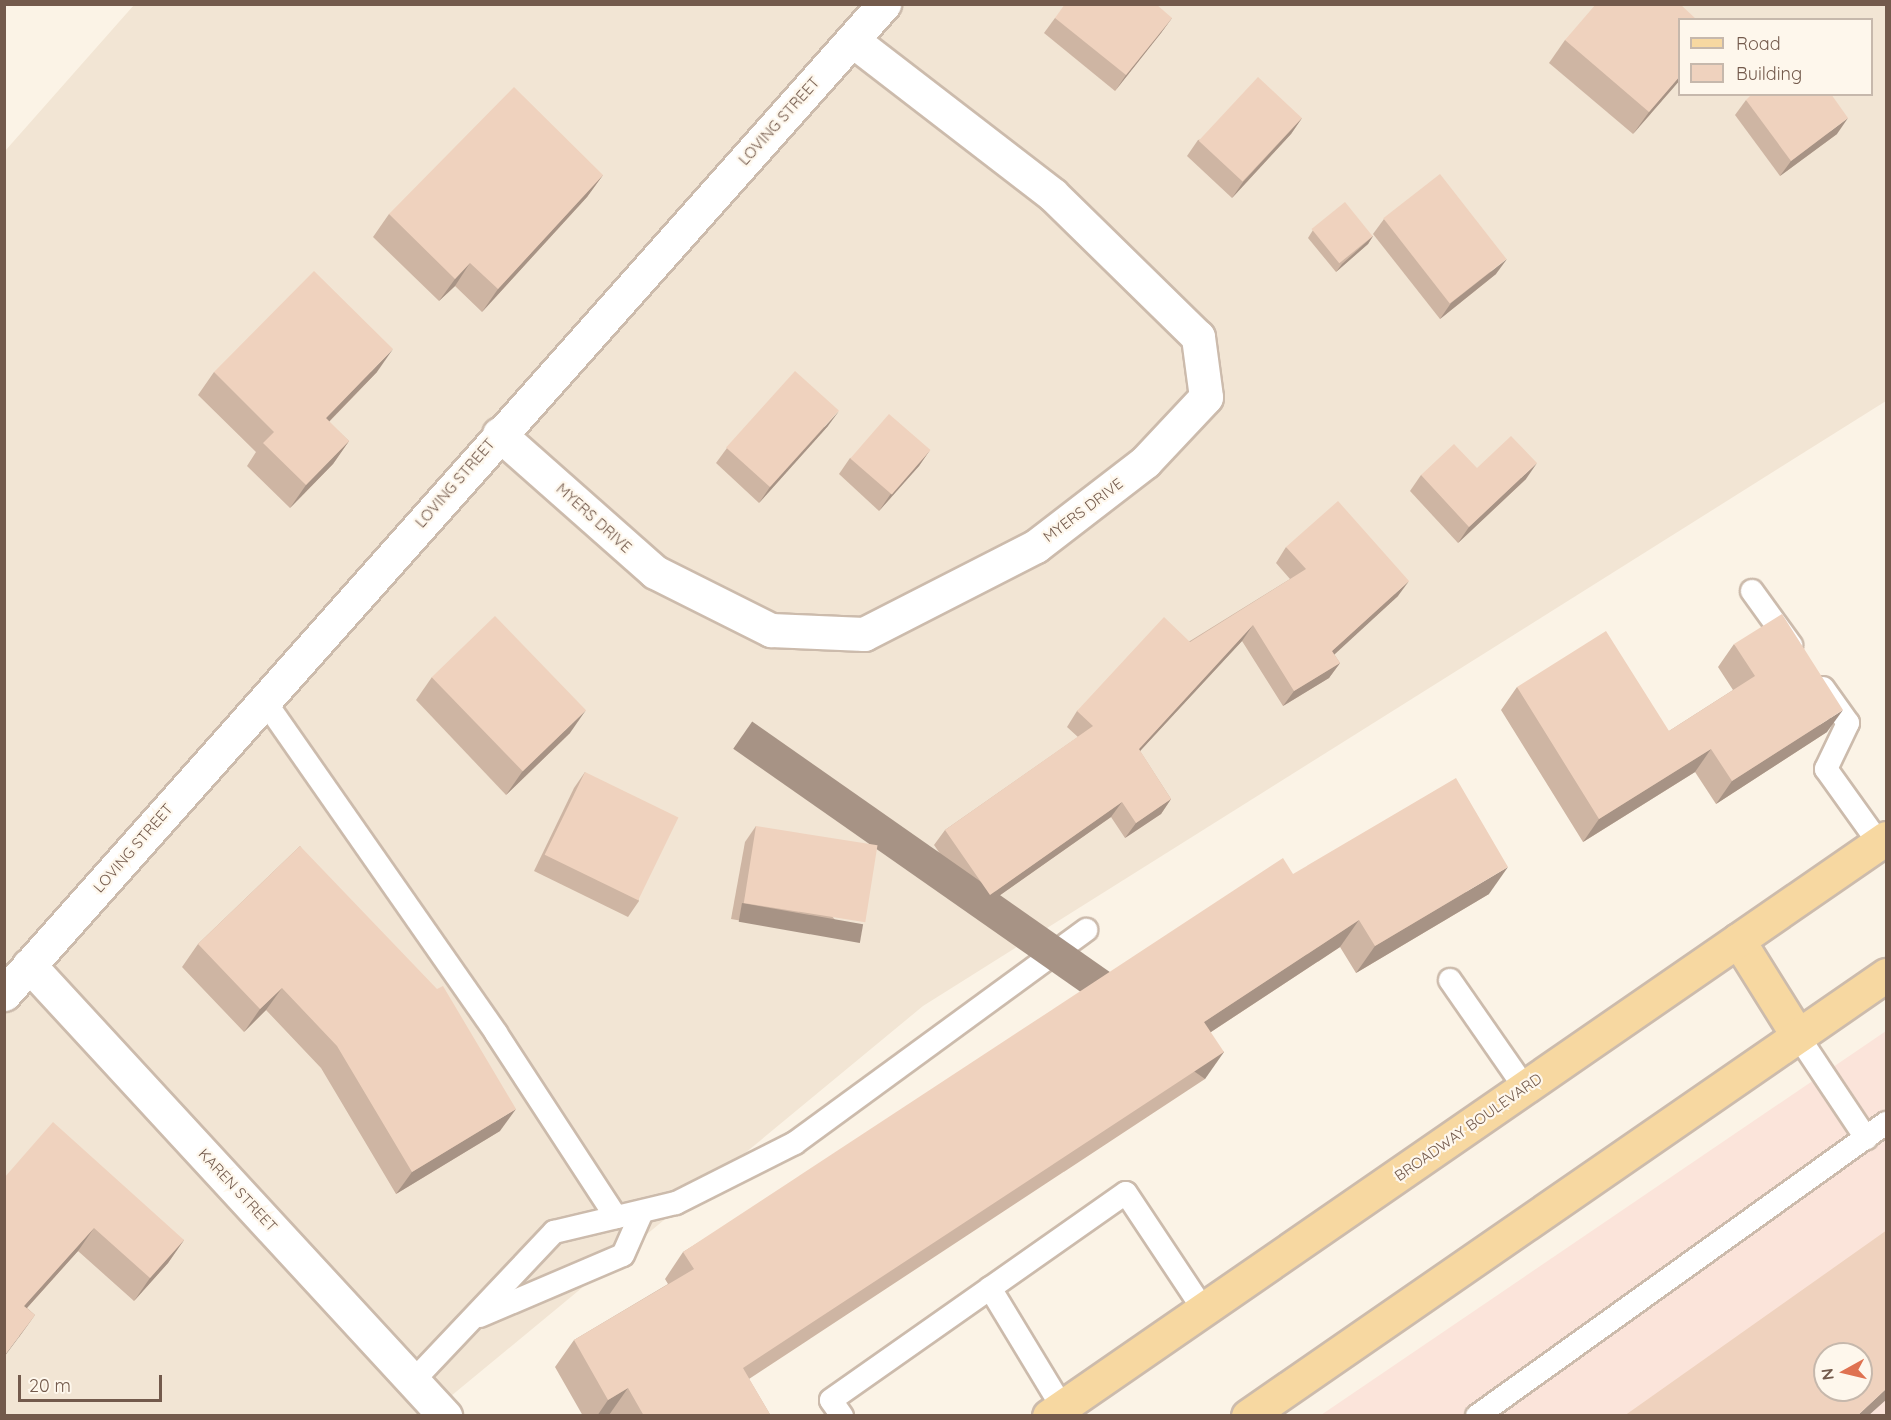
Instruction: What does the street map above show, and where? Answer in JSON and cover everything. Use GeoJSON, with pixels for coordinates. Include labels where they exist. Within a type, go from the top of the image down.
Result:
{"type":"FeatureCollection","features":[{"type":"Feature","properties":{"kind":"main road","name":"BROADWAY BOULEVARD"},"geometry":{"type":"LineString","coordinates":[[1055,1411],[1883,841]]}},
{"type":"Feature","properties":{"kind":"main road"},"geometry":{"type":"LineString","coordinates":[[1738,940],[1798,1036]]}},
{"type":"Feature","properties":{"kind":"main road"},"geometry":{"type":"LineString","coordinates":[[1265,1411],[1887,975]]}},
{"type":"Feature","properties":{"kind":"street","name":"LOVING STREET"},"geometry":{"type":"LineString","coordinates":[[4,994],[499,434],[884,4]]}},
{"type":"Feature","properties":{"kind":"street","name":"MYERS DRIVE"},"geometry":{"type":"LineString","coordinates":[[499,434],[655,572],[771,630],[864,634],[1036,546],[1145,462],[1206,397],[1198,338],[1052,194],[852,40]]}},
{"type":"Feature","properties":{"kind":"street","name":"KAREN STREET"},"geometry":{"type":"LineString","coordinates":[[29,965],[414,1380],[444,1416]]}},
{"type":"Feature","properties":{"kind":"lane"},"geometry":{"type":"LineString","coordinates":[[1752,591],[1848,723],[1826,769],[1883,841]]}},
{"type":"Feature","properties":{"kind":"lane"},"geometry":{"type":"LineString","coordinates":[[264,699],[496,1033],[615,1217]]}},
{"type":"Feature","properties":{"kind":"lane"},"geometry":{"type":"LineString","coordinates":[[414,1380],[555,1232],[676,1203],[795,1143],[1086,930]]}},
{"type":"Feature","properties":{"kind":"lane"},"geometry":{"type":"LineString","coordinates":[[1450,980],[1525,1088]]}},
{"type":"Feature","properties":{"kind":"lane"},"geometry":{"type":"LineString","coordinates":[[1798,1036],[1866,1138]]}},
{"type":"Feature","properties":{"kind":"lane"},"geometry":{"type":"LineString","coordinates":[[1477,1416],[1887,1123]]}},
{"type":"Feature","properties":{"kind":"lane"},"geometry":{"type":"LineString","coordinates":[[842,1416],[831,1400],[1126,1194],[1203,1309]]}},
{"type":"Feature","properties":{"kind":"lane"},"geometry":{"type":"LineString","coordinates":[[471,1320],[623,1255],[642,1212]]}},
{"type":"Feature","properties":{"kind":"lane"},"geometry":{"type":"LineString","coordinates":[[990,1288],[1055,1411]]}},
{"type":"Feature","properties":{"kind":"shaded area"},"geometry":{"type":"Polygon","coordinates":[[[134,5],[1886,5],[1886,401],[923,1006],[428,1415],[5,1416],[5,151],[134,5]]]}},
{"type":"Feature","properties":{"kind":"shaded area"},"geometry":{"type":"Polygon","coordinates":[[[1886,1031],[1886,1415],[1321,1415],[1886,1031]]]}},
{"type":"Feature","properties":{"kind":"building"},"geometry":{"type":"Polygon","coordinates":[[[1065,4],[1156,4],[1172,18],[1126,75],[1055,18],[1065,4]]]}},
{"type":"Feature","properties":{"kind":"building"},"geometry":{"type":"Polygon","coordinates":[[[1596,4],[1680,4],[1695,18],[1678,18],[1678,78],[1649,112],[1565,40],[1596,4]]]}},
{"type":"Feature","properties":{"kind":"building"},"geometry":{"type":"Polygon","coordinates":[[[1258,77],[1302,118],[1243,182],[1199,141],[1258,77]]]}},
{"type":"Feature","properties":{"kind":"building"},"geometry":{"type":"Polygon","coordinates":[[[514,87],[603,175],[498,289],[470,263],[455,279],[389,214],[514,87]]]}},
{"type":"Feature","properties":{"kind":"building"},"geometry":{"type":"Polygon","coordinates":[[[1750,96],[1832,96],[1848,118],[1791,161],[1746,100],[1750,96]]]}},
{"type":"Feature","properties":{"kind":"building"},"geometry":{"type":"Polygon","coordinates":[[[1440,174],[1506,259],[1450,303],[1383,218],[1440,174]]]}},
{"type":"Feature","properties":{"kind":"building"},"geometry":{"type":"Polygon","coordinates":[[[1345,202],[1373,236],[1339,263],[1312,229],[1345,202]]]}},
{"type":"Feature","properties":{"kind":"building"},"geometry":{"type":"Polygon","coordinates":[[[314,271],[393,349],[326,418],[349,441],[306,485],[263,443],[274,432],[214,372],[314,271]]]}},
{"type":"Feature","properties":{"kind":"building"},"geometry":{"type":"Polygon","coordinates":[[[795,371],[839,410],[770,487],[726,448],[795,371]]]}},
{"type":"Feature","properties":{"kind":"building"},"geometry":{"type":"Polygon","coordinates":[[[889,414],[931,450],[892,495],[850,459],[889,414]]]}},
{"type":"Feature","properties":{"kind":"building"},"geometry":{"type":"Polygon","coordinates":[[[1511,436],[1537,463],[1469,527],[1421,475],[1454,444],[1477,468],[1511,436]]]}},
{"type":"Feature","properties":{"kind":"building"},"geometry":{"type":"Polygon","coordinates":[[[1338,501],[1409,581],[1332,651],[1340,663],[1294,691],[1253,625],[1139,749],[1171,799],[1136,823],[1122,802],[990,895],[945,830],[1093,726],[1077,711],[1164,617],[1190,642],[1306,569],[1286,547],[1338,501]]]}},
{"type":"Feature","properties":{"kind":"building"},"geometry":{"type":"Polygon","coordinates":[[[1782,614],[1843,710],[1732,781],[1711,749],[1599,819],[1517,687],[1606,631],[1669,731],[1755,676],[1734,644],[1782,614]]]}},
{"type":"Feature","properties":{"kind":"building"},"geometry":{"type":"Polygon","coordinates":[[[495,616],[586,710],[523,771],[432,677],[495,616]]]}},
{"type":"Feature","properties":{"kind":"building"},"geometry":{"type":"Polygon","coordinates":[[[585,772],[678,818],[638,900],[545,855],[585,772]]]}},
{"type":"Feature","properties":{"kind":"building"},"geometry":{"type":"Polygon","coordinates":[[[1456,778],[1508,867],[1375,946],[1359,920],[1204,1022],[1224,1052],[743,1368],[771,1416],[644,1416],[628,1388],[608,1400],[574,1340],[694,1269],[683,1252],[1283,858],[1293,874],[1456,778]]]}},
{"type":"Feature","properties":{"kind":"building"},"geometry":{"type":"Polygon","coordinates":[[[756,826],[877,845],[865,922],[744,903],[756,826]]]}},
{"type":"Feature","properties":{"kind":"building"},"geometry":{"type":"Polygon","coordinates":[[[300,846],[437,989],[443,986],[516,1109],[412,1172],[337,1046],[282,988],[260,1009],[198,944],[300,846]]]}},
{"type":"Feature","properties":{"kind":"building"},"geometry":{"type":"Polygon","coordinates":[[[53,1122],[184,1240],[150,1278],[94,1228],[24,1306],[35,1315],[4,1356],[4,1178],[53,1122]]]}},
{"type":"Feature","properties":{"kind":"building"},"geometry":{"type":"Polygon","coordinates":[[[1887,1230],[1887,1388],[1873,1401],[1873,1342],[1813,1342],[1813,1402],[1872,1402],[1857,1416],[1624,1416],[1887,1230]]]}}]}
